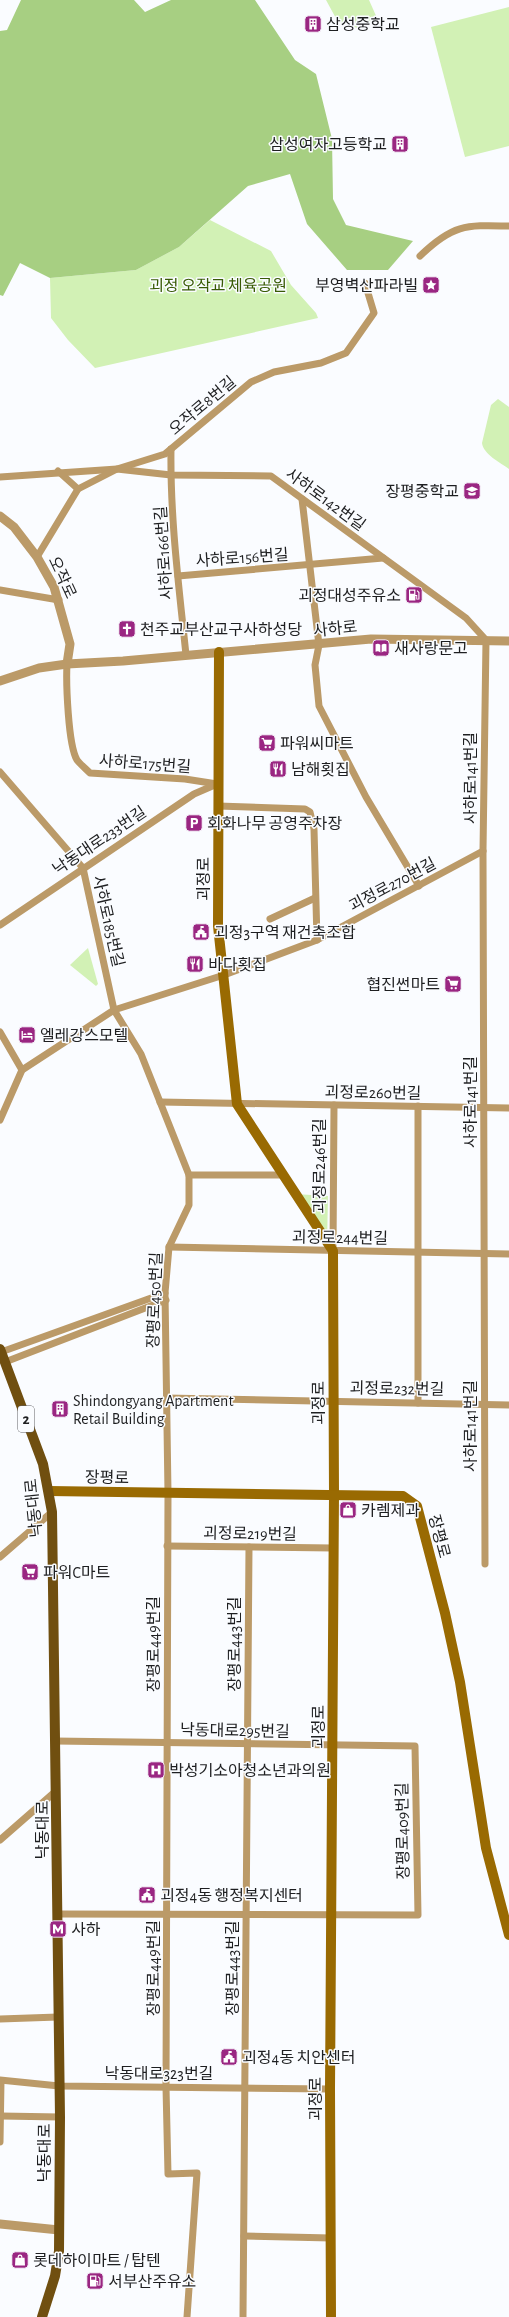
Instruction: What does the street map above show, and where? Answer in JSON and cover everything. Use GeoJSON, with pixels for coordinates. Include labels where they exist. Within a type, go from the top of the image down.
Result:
{"type":"FeatureCollection","features":[{"type":"Feature","properties":{"kind":"main road","name":"괴정로"},"geometry":{"type":"LineString","coordinates":[[219,652],[217,784],[218,926],[237,1104],[333,1250],[334,1495],[332,1548],[333,1745],[330,2089],[331,2317]]}},
{"type":"Feature","properties":{"kind":"main road","name":"낙동대로"},"geometry":{"type":"LineString","coordinates":[[2,1355],[43,1464],[52,1512],[60,2117],[59,2251],[55,2276],[42,2317]]}},
{"type":"Feature","properties":{"kind":"main road","name":"장평로"},"geometry":{"type":"LineString","coordinates":[[49,1491],[403,1496],[417,1506],[445,1613],[460,1682],[486,1848],[509,1935]]}},
{"type":"Feature","properties":{"kind":"street"},"geometry":{"type":"LineString","coordinates":[[420,256],[434,243],[465,226],[509,226]]}},
{"type":"Feature","properties":{"kind":"street","name":"오작로8번길"},"geometry":{"type":"LineString","coordinates":[[78,489],[117,469],[165,454],[251,382],[274,372],[321,363],[346,353],[374,313],[365,283]]}},
{"type":"Feature","properties":{"kind":"street","name":"사하로166번길"},"geometry":{"type":"LineString","coordinates":[[171,449],[171,475],[178,576],[186,655]]}},
{"type":"Feature","properties":{"kind":"street"},"geometry":{"type":"LineString","coordinates":[[0,477],[117,469]]}},
{"type":"Feature","properties":{"kind":"street","name":"사하로142번길"},"geometry":{"type":"LineString","coordinates":[[117,469],[171,475],[271,476],[466,618],[486,640]]}},
{"type":"Feature","properties":{"kind":"street"},"geometry":{"type":"LineString","coordinates":[[37,557],[78,489],[58,472]]}},
{"type":"Feature","properties":{"kind":"street","name":"사하로156번길"},"geometry":{"type":"LineString","coordinates":[[302,498],[319,644],[315,666],[319,706],[366,797],[419,886]]}},
{"type":"Feature","properties":{"kind":"street","name":"오작로"},"geometry":{"type":"LineString","coordinates":[[0,516],[14,527],[37,557],[54,587],[59,600],[70,644],[68,664]]}},
{"type":"Feature","properties":{"kind":"street"},"geometry":{"type":"LineString","coordinates":[[309,566],[383,558]]}},
{"type":"Feature","properties":{"kind":"street","name":"사하로156번길"},"geometry":{"type":"LineString","coordinates":[[178,576],[309,566]]}},
{"type":"Feature","properties":{"kind":"street"},"geometry":{"type":"LineString","coordinates":[[0,590],[59,600]]}},
{"type":"Feature","properties":{"kind":"street","name":"사하로"},"geometry":{"type":"LineString","coordinates":[[0,681],[39,668],[68,664],[371,639],[509,641]]}},
{"type":"Feature","properties":{"kind":"street","name":"사하로141번길"},"geometry":{"type":"LineString","coordinates":[[485,1564],[483,851],[486,640]]}},
{"type":"Feature","properties":{"kind":"street","name":"사하로175번길"},"geometry":{"type":"LineString","coordinates":[[68,664],[66,681],[72,741],[76,759],[90,773],[179,778],[217,784]]}},
{"type":"Feature","properties":{"kind":"street","name":"사하로185번길"},"geometry":{"type":"LineString","coordinates":[[0,772],[83,868],[114,1010]]}},
{"type":"Feature","properties":{"kind":"street","name":"낙동대로233번길"},"geometry":{"type":"LineString","coordinates":[[0,925],[194,794],[217,784]]}},
{"type":"Feature","properties":{"kind":"street"},"geometry":{"type":"LineString","coordinates":[[218,806],[305,809],[310,812],[314,829],[317,940]]}},
{"type":"Feature","properties":{"kind":"street","name":"괴정로270번길"},"geometry":{"type":"LineString","coordinates":[[22,1070],[114,1010],[224,975],[317,940],[483,851]]}},
{"type":"Feature","properties":{"kind":"street"},"geometry":{"type":"LineString","coordinates":[[270,919],[315,898]]}},
{"type":"Feature","properties":{"kind":"street","name":"장평로450번길"},"geometry":{"type":"LineString","coordinates":[[114,1010],[141,1054],[189,1175],[189,1205],[170,1247],[166,1297],[168,1493]]}},
{"type":"Feature","properties":{"kind":"street"},"geometry":{"type":"LineString","coordinates":[[0,1032],[22,1070],[0,1120]]}},
{"type":"Feature","properties":{"kind":"street"},"geometry":{"type":"LineString","coordinates":[[160,1102],[237,1104]]}},
{"type":"Feature","properties":{"kind":"street","name":"괴정로260번길"},"geometry":{"type":"LineString","coordinates":[[237,1104],[509,1108]]}},
{"type":"Feature","properties":{"kind":"street","name":"괴정로246번길"},"geometry":{"type":"LineString","coordinates":[[333,1250],[334,1105]]}},
{"type":"Feature","properties":{"kind":"street"},"geometry":{"type":"LineString","coordinates":[[418,1106],[418,1403]]}},
{"type":"Feature","properties":{"kind":"street"},"geometry":{"type":"LineString","coordinates":[[189,1175],[284,1175]]}},
{"type":"Feature","properties":{"kind":"street","name":"괴정로244번길"},"geometry":{"type":"LineString","coordinates":[[170,1247],[509,1254]]}},
{"type":"Feature","properties":{"kind":"street"},"geometry":{"type":"LineString","coordinates":[[2,1355],[166,1297]]}},
{"type":"Feature","properties":{"kind":"street"},"geometry":{"type":"LineString","coordinates":[[2,1355],[166,1297]]}},
{"type":"Feature","properties":{"kind":"street","name":"괴정로232번길"},"geometry":{"type":"LineString","coordinates":[[166,1398],[509,1405]]}},
{"type":"Feature","properties":{"kind":"street","name":"장평로449번길"},"geometry":{"type":"LineString","coordinates":[[168,1493],[166,2087],[168,2174],[197,2173],[186,2317]]}},
{"type":"Feature","properties":{"kind":"street"},"geometry":{"type":"LineString","coordinates":[[0,1557],[52,1512]]}},
{"type":"Feature","properties":{"kind":"street","name":"괴정로219번길"},"geometry":{"type":"LineString","coordinates":[[167,1546],[332,1548]]}},
{"type":"Feature","properties":{"kind":"street","name":"장평로443번길"},"geometry":{"type":"LineString","coordinates":[[244,2317],[249,1547]]}},
{"type":"Feature","properties":{"kind":"street","name":"낙동대로295번길"},"geometry":{"type":"LineString","coordinates":[[55,1741],[415,1746]]}},
{"type":"Feature","properties":{"kind":"street","name":"장평로409번길"},"geometry":{"type":"LineString","coordinates":[[332,1915],[418,1915],[415,1746]]}},
{"type":"Feature","properties":{"kind":"street"},"geometry":{"type":"LineString","coordinates":[[0,1840],[56,1791]]}},
{"type":"Feature","properties":{"kind":"street"},"geometry":{"type":"LineString","coordinates":[[57,1914],[332,1915]]}},
{"type":"Feature","properties":{"kind":"street"},"geometry":{"type":"LineString","coordinates":[[0,2019],[58,2017]]}},
{"type":"Feature","properties":{"kind":"street"},"geometry":{"type":"LineString","coordinates":[[0,2080],[0,2142]]}},
{"type":"Feature","properties":{"kind":"street","name":"낙동대로323번길"},"geometry":{"type":"LineString","coordinates":[[0,2080],[59,2086],[330,2089]]}},
{"type":"Feature","properties":{"kind":"street"},"geometry":{"type":"LineString","coordinates":[[1,2116],[60,2117]]}},
{"type":"Feature","properties":{"kind":"street"},"geometry":{"type":"LineString","coordinates":[[0,2224],[59,2230]]}},
{"type":"Feature","properties":{"kind":"street"},"geometry":{"type":"LineString","coordinates":[[244,2236],[331,2238]]}},
{"type":"Feature","properties":{"kind":"green space"},"geometry":{"type":"Polygon","coordinates":[[[21,0],[134,0],[145,12],[171,0],[255,0],[295,60],[316,74],[332,139],[333,199],[346,225],[413,241],[388,270],[347,270],[307,224],[290,174],[248,186],[179,247],[136,270],[50,278],[20,263],[3,296],[0,295],[0,31],[7,30],[21,0]]]}},
{"type":"Feature","properties":{"kind":"green space"},"geometry":{"type":"Polygon","coordinates":[[[326,0],[369,0],[377,18],[357,28],[338,22],[326,0]]]}},
{"type":"Feature","properties":{"kind":"green space"},"geometry":{"type":"Polygon","coordinates":[[[509,7],[509,146],[465,157],[431,27],[509,7]]]}},
{"type":"Feature","properties":{"kind":"green space","name":"괴정 오작교 체육공원"},"geometry":{"type":"Polygon","coordinates":[[[210,220],[271,251],[291,285],[316,313],[318,318],[95,368],[68,340],[51,318],[50,278],[136,270],[179,247],[210,220]]]}},
{"type":"Feature","properties":{"kind":"green space"},"geometry":{"type":"Polygon","coordinates":[[[498,399],[509,407],[509,469],[489,454],[483,447],[482,443],[491,405],[498,399]]]}},
{"type":"Feature","properties":{"kind":"green space"},"geometry":{"type":"Polygon","coordinates":[[[88,948],[98,984],[96,986],[70,965],[88,948]]]}},
{"type":"Feature","properties":{"kind":"green space"},"geometry":{"type":"Polygon","coordinates":[[[295,1194],[328,1196],[327,1245],[295,1194]]]}},
{"type":"Feature","properties":{"kind":"place","name":"삼성중학교"},"geometry":{"type":"Point","coordinates":[313,24]}},
{"type":"Feature","properties":{"kind":"place","name":"삼성여자고등학교"},"geometry":{"type":"Point","coordinates":[400,144]}},
{"type":"Feature","properties":{"kind":"place","name":"부영벽산파라빌"},"geometry":{"type":"Point","coordinates":[431,285]}},
{"type":"Feature","properties":{"kind":"place","name":"장평중학교"},"geometry":{"type":"Point","coordinates":[472,491]}},
{"type":"Feature","properties":{"kind":"place","name":"괴정대성주유소"},"geometry":{"type":"Point","coordinates":[414,595]}},
{"type":"Feature","properties":{"kind":"place","name":"천주교부산교구사하성당"},"geometry":{"type":"Point","coordinates":[127,629]}},
{"type":"Feature","properties":{"kind":"place","name":"새사랑문고"},"geometry":{"type":"Point","coordinates":[381,648]}},
{"type":"Feature","properties":{"kind":"place","name":"파워씨마트"},"geometry":{"type":"Point","coordinates":[267,743]}},
{"type":"Feature","properties":{"kind":"place","name":"남해횟집"},"geometry":{"type":"Point","coordinates":[278,769]}},
{"type":"Feature","properties":{"kind":"place","name":"회화나무 공영주차장"},"geometry":{"type":"Point","coordinates":[194,823]}},
{"type":"Feature","properties":{"kind":"place","name":"괴정3구역 재건축조합"},"geometry":{"type":"Point","coordinates":[201,932]}},
{"type":"Feature","properties":{"kind":"place","name":"바다횟집"},"geometry":{"type":"Point","coordinates":[195,964]}},
{"type":"Feature","properties":{"kind":"place","name":"협진썬마트"},"geometry":{"type":"Point","coordinates":[453,984]}},
{"type":"Feature","properties":{"kind":"place","name":"엘레강스모텔"},"geometry":{"type":"Point","coordinates":[27,1035]}},
{"type":"Feature","properties":{"kind":"place","name":"Shindongyang Apartment Retail Building"},"geometry":{"type":"Point","coordinates":[60,1409]}},
{"type":"Feature","properties":{"kind":"place","name":"카렘제과"},"geometry":{"type":"Point","coordinates":[348,1510]}},
{"type":"Feature","properties":{"kind":"place","name":"파워C마트"},"geometry":{"type":"Point","coordinates":[30,1572]}},
{"type":"Feature","properties":{"kind":"place","name":"박성기소아청소년과의원"},"geometry":{"type":"Point","coordinates":[156,1770]}},
{"type":"Feature","properties":{"kind":"place","name":"괴정4동 행정복지센터"},"geometry":{"type":"Point","coordinates":[147,1895]}},
{"type":"Feature","properties":{"kind":"place","name":"사하"},"geometry":{"type":"Point","coordinates":[58,1929]}},
{"type":"Feature","properties":{"kind":"place","name":"괴정4동 치안센터"},"geometry":{"type":"Point","coordinates":[229,2057]}},
{"type":"Feature","properties":{"kind":"place","name":"롯데하이마트 / 탑텐"},"geometry":{"type":"Point","coordinates":[20,2260]}},
{"type":"Feature","properties":{"kind":"place","name":"서부산주유소"},"geometry":{"type":"Point","coordinates":[95,2281]}}]}
